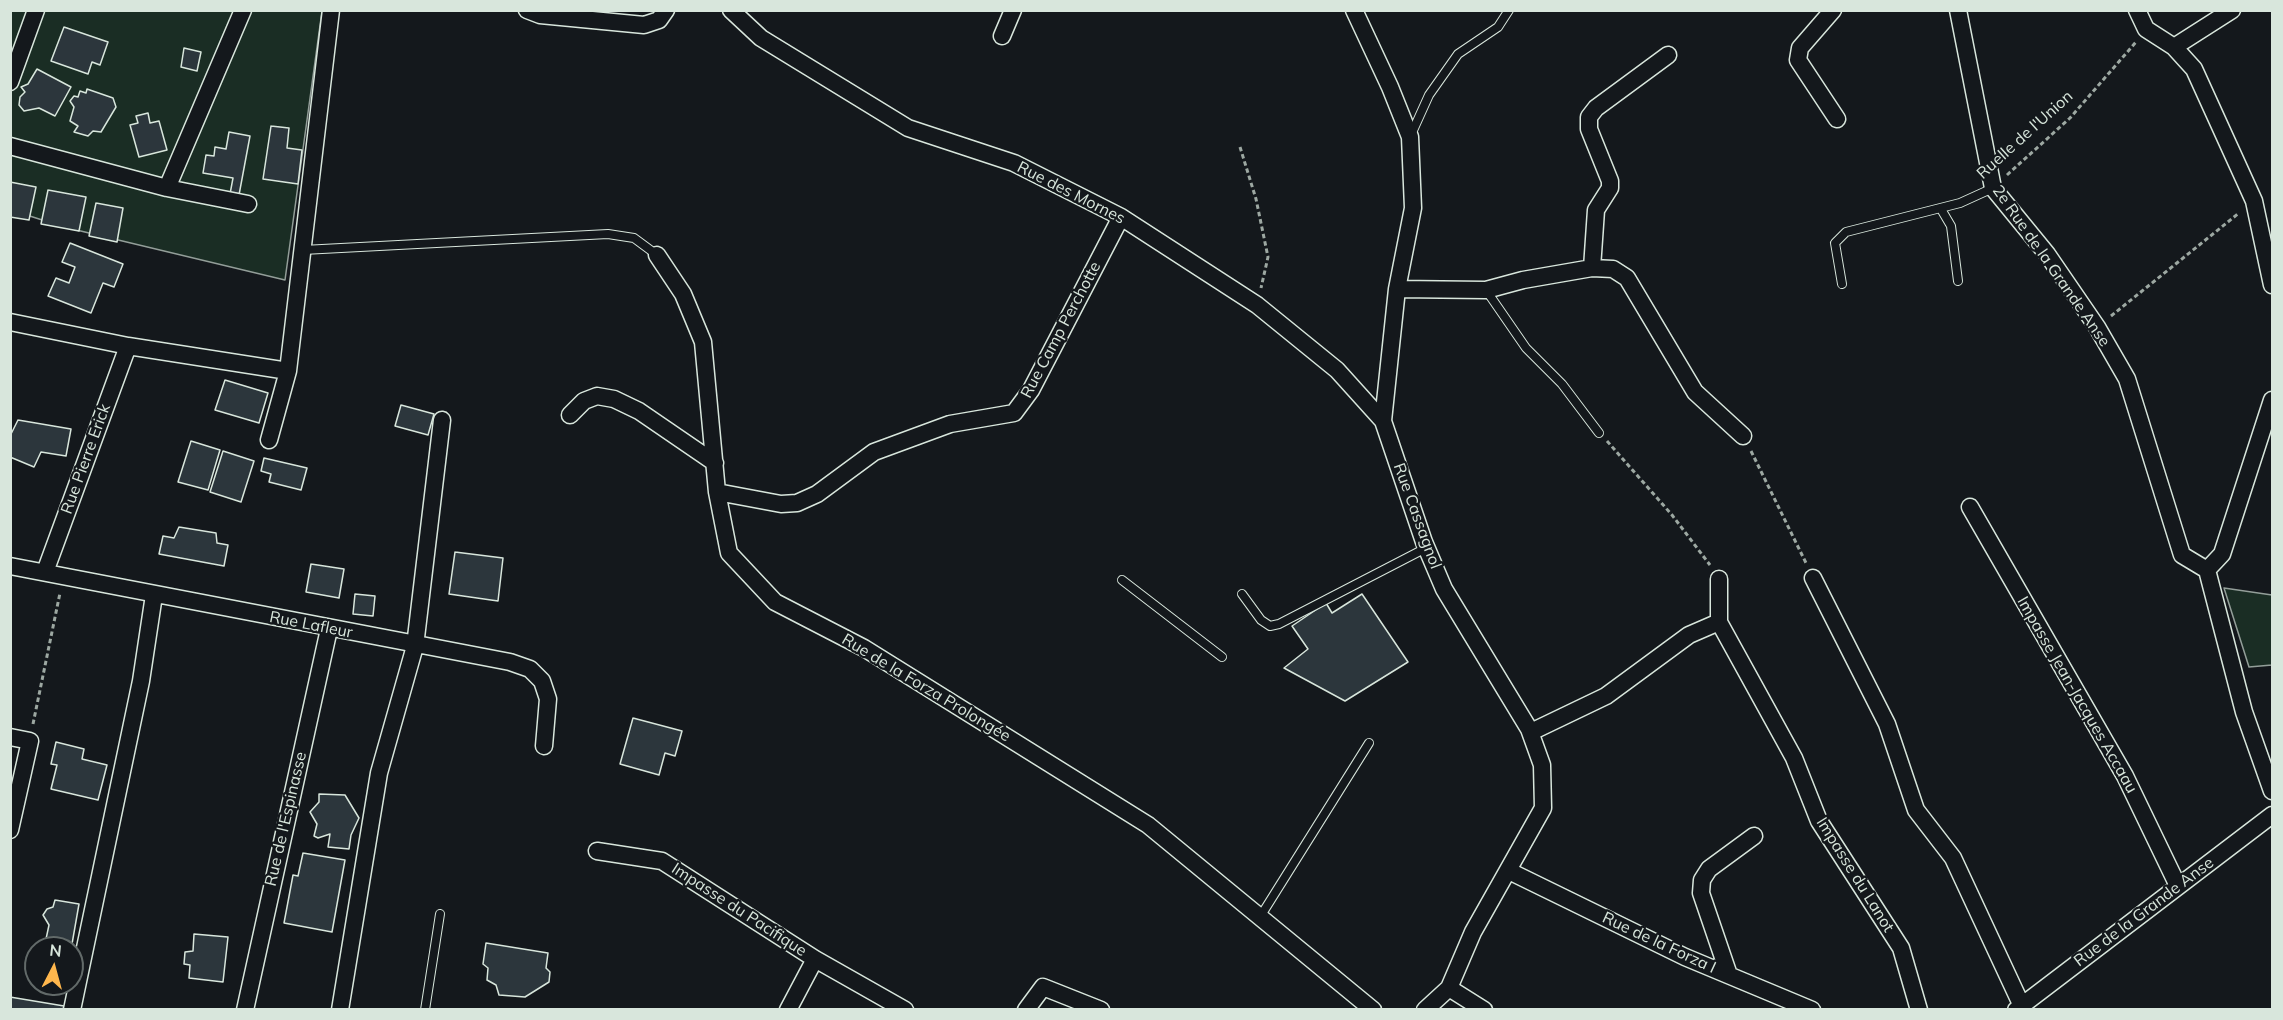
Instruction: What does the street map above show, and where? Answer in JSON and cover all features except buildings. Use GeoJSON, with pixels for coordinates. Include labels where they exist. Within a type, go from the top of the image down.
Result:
{"type":"FeatureCollection","features":[{"type":"Feature","properties":{"kind":"street"},"geometry":{"type":"LineString","coordinates":[[10,82],[36,10]]}},
{"type":"Feature","properties":{"kind":"street"},"geometry":{"type":"LineString","coordinates":[[167,188],[243,10]]}},
{"type":"Feature","properties":{"kind":"street"},"geometry":{"type":"LineString","coordinates":[[269,440],[288,371],[331,10]]}},
{"type":"Feature","properties":{"kind":"street"},"geometry":{"type":"LineString","coordinates":[[527,10],[540,15],[644,25],[659,20],[666,10]]}},
{"type":"Feature","properties":{"kind":"street","name":"Rue des Mornes"},"geometry":{"type":"LineString","coordinates":[[731,10],[762,38],[908,128],[1014,163],[1121,217],[1257,305],[1337,370],[1383,421]]}},
{"type":"Feature","properties":{"kind":"street"},"geometry":{"type":"LineString","coordinates":[[1002,36],[1013,10]]}},
{"type":"Feature","properties":{"kind":"street","name":"Rue Cassagnol"},"geometry":{"type":"LineString","coordinates":[[1354,10],[1390,87],[1410,137],[1413,208],[1397,289],[1383,421],[1426,548],[1444,589],[1531,732],[1542,765],[1543,808],[1473,932],[1449,988]]}},
{"type":"Feature","properties":{"kind":"street"},"geometry":{"type":"LineString","coordinates":[[1833,10],[1800,48],[1798,60],[1837,119]]}},
{"type":"Feature","properties":{"kind":"street","name":"2e Rue de la Grande Anse"},"geometry":{"type":"LineString","coordinates":[[1958,10],[1993,188],[2047,254],[2097,327],[2127,379],[2182,555],[2207,570]]}},
{"type":"Feature","properties":{"kind":"street"},"geometry":{"type":"LineString","coordinates":[[2137,10],[2146,29],[2174,46],[2194,69],[2254,201],[2272,285]]}},
{"type":"Feature","properties":{"kind":"street"},"geometry":{"type":"LineString","coordinates":[[2174,46],[2232,10]]}},
{"type":"Feature","properties":{"kind":"street"},"geometry":{"type":"LineString","coordinates":[[1592,268],[1596,210],[1610,188],[1610,181],[1589,129],[1589,117],[1596,108],[1668,56]]}},
{"type":"Feature","properties":{"kind":"street"},"geometry":{"type":"LineString","coordinates":[[10,146],[167,188],[248,204]]}},
{"type":"Feature","properties":{"kind":"street","name":"Rue Camp Perchotte"},"geometry":{"type":"LineString","coordinates":[[717,492],[781,504],[798,503],[817,494],[874,452],[950,424],[1014,413],[1031,390],[1121,217]]}},
{"type":"Feature","properties":{"kind":"street","name":"Rue de la Forza Prolongée"},"geometry":{"type":"LineString","coordinates":[[657,255],[683,294],[703,342],[717,492],[729,553],[775,602],[864,648],[1148,825],[1373,1010]]}},
{"type":"Feature","properties":{"kind":"street"},"geometry":{"type":"LineString","coordinates":[[1397,289],[1486,290],[1523,280],[1592,268],[1613,269],[1627,278],[1695,392],[1743,436]]}},
{"type":"Feature","properties":{"kind":"street"},"geometry":{"type":"LineString","coordinates":[[10,322],[128,346],[288,371]]}},
{"type":"Feature","properties":{"kind":"street","name":"Rue Pierre Erick"},"geometry":{"type":"LineString","coordinates":[[45,572],[128,346]]}},
{"type":"Feature","properties":{"kind":"street"},"geometry":{"type":"LineString","coordinates":[[570,415],[584,401],[597,396],[615,399],[639,411],[714,463]]}},
{"type":"Feature","properties":{"kind":"street"},"geometry":{"type":"LineString","coordinates":[[2272,400],[2222,554],[2207,570],[2244,712],[2272,791]]}},
{"type":"Feature","properties":{"kind":"street"},"geometry":{"type":"LineString","coordinates":[[340,1010],[379,773],[415,646],[442,420]]}},
{"type":"Feature","properties":{"kind":"street","name":"Impasse Jean-Jacques Accaau"},"geometry":{"type":"LineString","coordinates":[[1970,507],[2125,777],[2178,886]]}},
{"type":"Feature","properties":{"kind":"street","name":"Rue Lafleur"},"geometry":{"type":"LineString","coordinates":[[10,566],[415,646],[510,662],[530,669],[542,681],[548,699],[544,746]]}},
{"type":"Feature","properties":{"kind":"street"},"geometry":{"type":"LineString","coordinates":[[1813,578],[1887,724],[1916,810],[1953,858],[2019,1007]]}},
{"type":"Feature","properties":{"kind":"street","name":"Impasse du Lanot"},"geometry":{"type":"LineString","coordinates":[[1719,579],[1719,622],[1794,758],[1819,821],[1902,948],[1919,1010]]}},
{"type":"Feature","properties":{"kind":"street"},"geometry":{"type":"LineString","coordinates":[[72,1010],[141,681],[154,595]]}},
{"type":"Feature","properties":{"kind":"street"},"geometry":{"type":"LineString","coordinates":[[1531,732],[1606,696],[1689,635],[1719,622]]}},
{"type":"Feature","properties":{"kind":"street","name":"Rue de l'Espinasse"},"geometry":{"type":"LineString","coordinates":[[245,1010],[329,629]]}},
{"type":"Feature","properties":{"kind":"street"},"geometry":{"type":"LineString","coordinates":[[10,737],[30,741],[10,830]]}},
{"type":"Feature","properties":{"kind":"street","name":"Rue de la Grande Anse"},"geometry":{"type":"LineString","coordinates":[[2019,1007],[2272,815]]}},
{"type":"Feature","properties":{"kind":"street"},"geometry":{"type":"LineString","coordinates":[[1729,975],[1701,893],[1702,880],[1709,868],[1754,836]]}},
{"type":"Feature","properties":{"kind":"street","name":"Impasse du Pacifique"},"geometry":{"type":"LineString","coordinates":[[597,851],[662,861],[815,959],[905,1010]]}},
{"type":"Feature","properties":{"kind":"street","name":"Rue de la Forza I"},"geometry":{"type":"LineString","coordinates":[[1509,871],[1685,957],[1812,1010]]}},
{"type":"Feature","properties":{"kind":"street","name":"Impasse du Pacifique"},"geometry":{"type":"LineString","coordinates":[[788,1010],[815,959]]}},
{"type":"Feature","properties":{"kind":"street"},"geometry":{"type":"LineString","coordinates":[[1026,1010],[1043,987],[1101,1010]]}},
{"type":"Feature","properties":{"kind":"street"},"geometry":{"type":"LineString","coordinates":[[1425,1010],[1449,988],[1484,1010]]}},
{"type":"Feature","properties":{"kind":"lane"},"geometry":{"type":"LineString","coordinates":[[1410,137],[1429,95],[1458,54],[1498,27],[1509,10]]}},
{"type":"Feature","properties":{"kind":"lane","name":"Ruelle de l'Union"},"geometry":{"type":"LineString","coordinates":[[1842,284],[1835,243],[1846,232],[1941,209],[1993,188]]}},
{"type":"Feature","properties":{"kind":"lane"},"geometry":{"type":"LineString","coordinates":[[1941,209],[1951,226],[1958,281]]}},
{"type":"Feature","properties":{"kind":"lane"},"geometry":{"type":"LineString","coordinates":[[303,250],[608,234],[634,238],[657,255]]}},
{"type":"Feature","properties":{"kind":"lane"},"geometry":{"type":"LineString","coordinates":[[1486,290],[1526,348],[1562,384],[1599,433]]}},
{"type":"Feature","properties":{"kind":"lane"},"geometry":{"type":"LineString","coordinates":[[1242,594],[1261,620],[1270,626],[1280,624],[1426,548]]}},
{"type":"Feature","properties":{"kind":"lane"},"geometry":{"type":"LineString","coordinates":[[1122,580],[1222,657]]}},
{"type":"Feature","properties":{"kind":"lane"},"geometry":{"type":"LineString","coordinates":[[1260,917],[1369,743]]}},
{"type":"Feature","properties":{"kind":"lane"},"geometry":{"type":"LineString","coordinates":[[425,1010],[440,914]]}},
{"type":"Feature","properties":{"kind":"path","name":"Ruelle de l'Union"},"geometry":{"type":"LineString","coordinates":[[1993,188],[2070,118],[2146,29]]}},
{"type":"Feature","properties":{"kind":"path"},"geometry":{"type":"LineString","coordinates":[[1240,147],[1256,200],[1268,257],[1257,305]]}},
{"type":"Feature","properties":{"kind":"path"},"geometry":{"type":"LineString","coordinates":[[2097,327],[2254,201]]}},
{"type":"Feature","properties":{"kind":"path"},"geometry":{"type":"LineString","coordinates":[[1599,433],[1672,515],[1719,579]]}},
{"type":"Feature","properties":{"kind":"path"},"geometry":{"type":"LineString","coordinates":[[1743,436],[1813,578]]}},
{"type":"Feature","properties":{"kind":"path"},"geometry":{"type":"LineString","coordinates":[[30,741],[63,578]]}},
{"type":"Feature","properties":{"kind":"green space"},"geometry":{"type":"Polygon","coordinates":[[[11,11],[322,11],[285,280],[64,227],[11,210],[11,11]]]}},
{"type":"Feature","properties":{"kind":"green space"},"geometry":{"type":"Polygon","coordinates":[[[2224,588],[2272,595],[2272,665],[2249,667],[2224,588]]]}}]}
